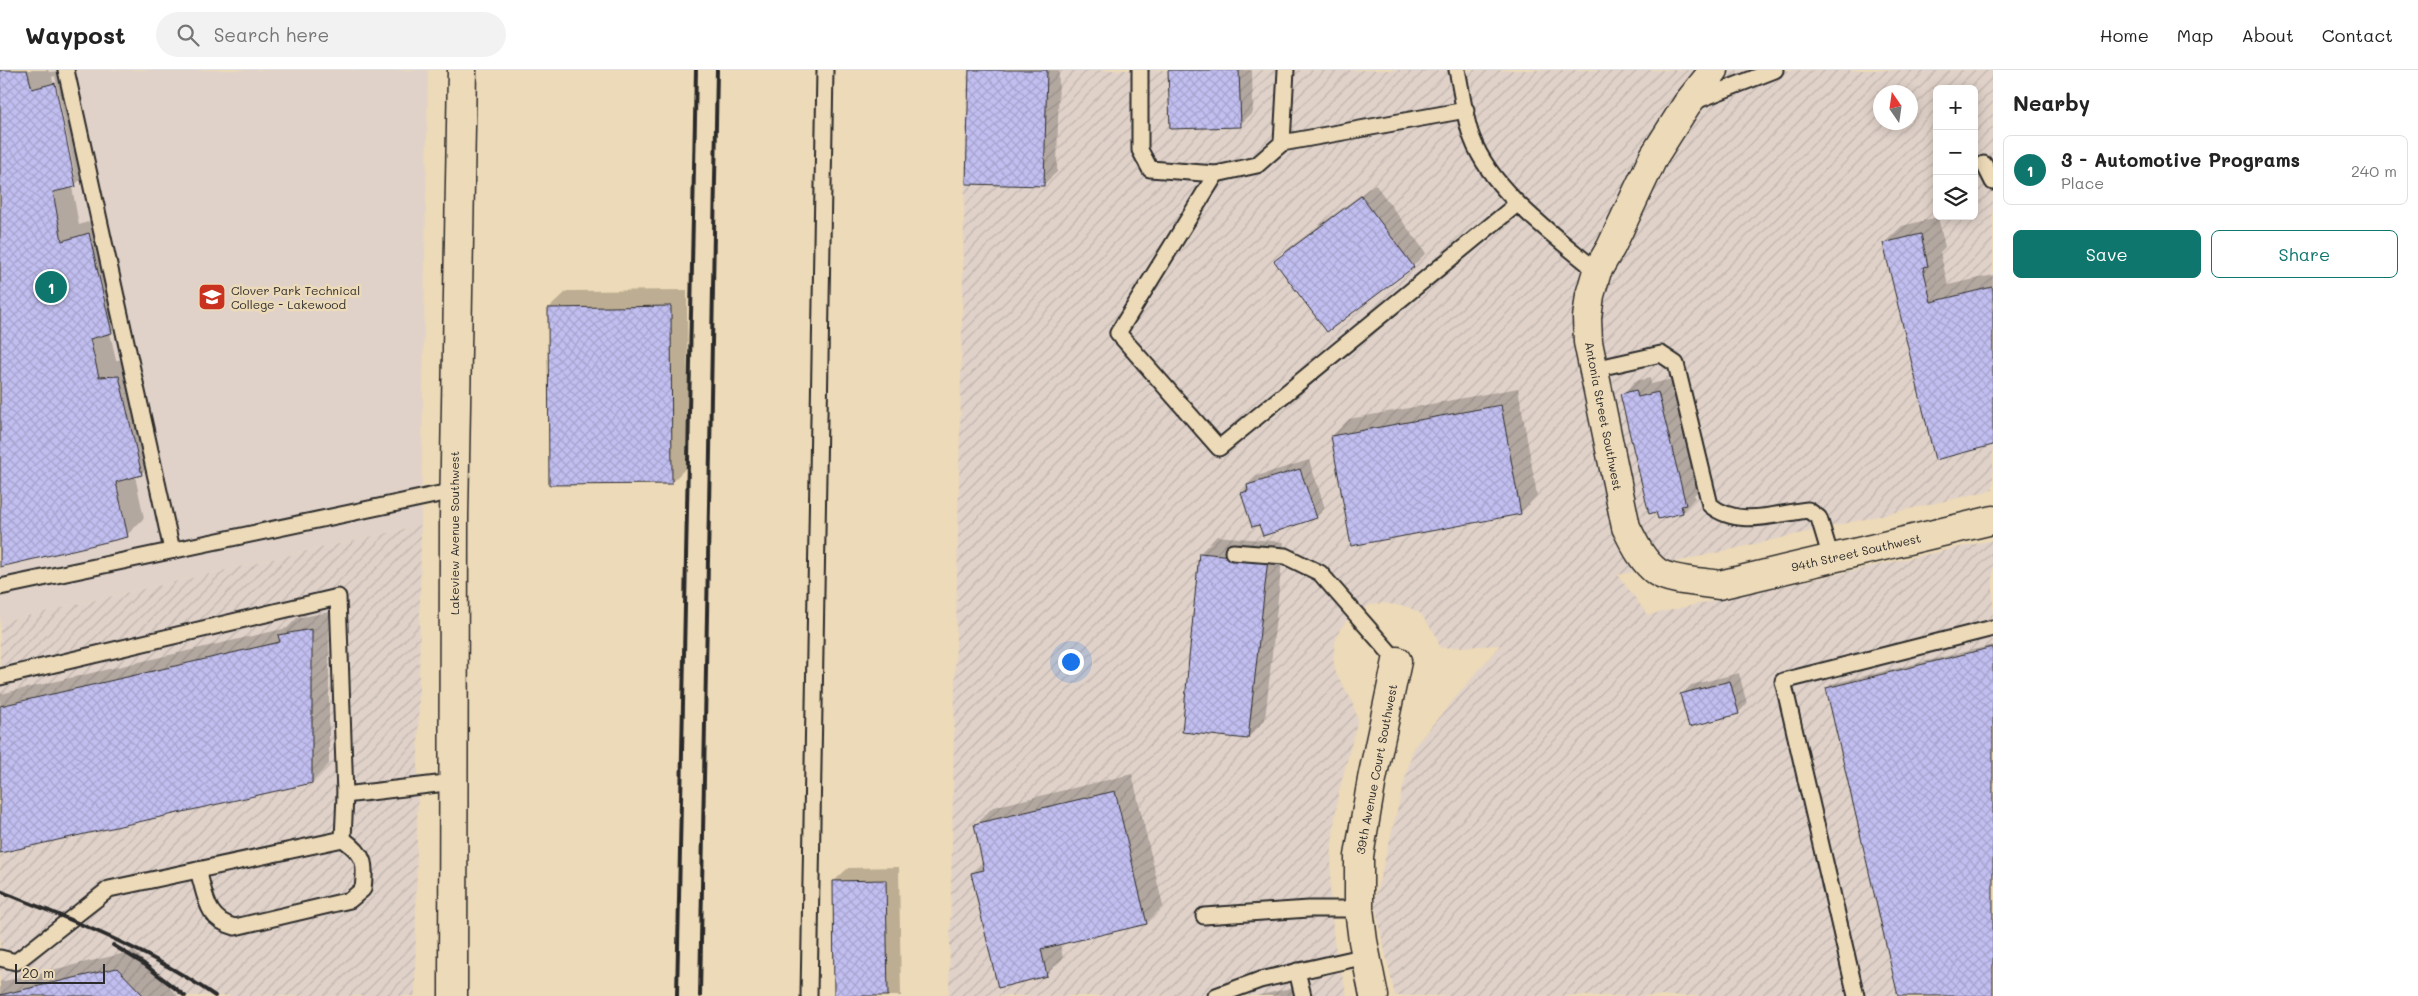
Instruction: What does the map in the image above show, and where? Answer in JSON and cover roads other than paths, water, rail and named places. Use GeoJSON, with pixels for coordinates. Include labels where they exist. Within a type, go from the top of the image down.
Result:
{"type":"FeatureCollection","features":[{"type":"Feature","properties":{"kind":"street","name":"Lakeview Avenue Southwest"},"geometry":{"type":"LineString","coordinates":[[452,996],[454,491],[462,70]]}},
{"type":"Feature","properties":{"kind":"street","name":"Antonia Street Southwest"},"geometry":{"type":"LineString","coordinates":[[1714,70],[1687,104],[1654,156],[1611,247],[1597,271],[1590,295],[1587,318],[1588,342],[1626,527],[1639,552],[1658,573],[1681,579],[1719,584]]}},
{"type":"Feature","properties":{"kind":"street","name":"94th Street Southwest"},"geometry":{"type":"LineString","coordinates":[[1719,584],[1993,520]]}},
{"type":"Feature","properties":{"kind":"street","name":"39th Avenue Court Southwest"},"geometry":{"type":"LineString","coordinates":[[1374,996],[1359,909],[1359,856],[1372,779],[1397,661]]}},
{"type":"Feature","properties":{"kind":"lane"},"geometry":{"type":"LineString","coordinates":[[66,70],[172,550]]}},
{"type":"Feature","properties":{"kind":"lane"},"geometry":{"type":"LineString","coordinates":[[809,996],[825,70]]}},
{"type":"Feature","properties":{"kind":"lane"},"geometry":{"type":"LineString","coordinates":[[1140,70],[1140,150],[1150,169],[1216,174],[1257,165],[1282,143],[1466,110]]}},
{"type":"Feature","properties":{"kind":"lane"},"geometry":{"type":"LineString","coordinates":[[1282,143],[1286,70]]}},
{"type":"Feature","properties":{"kind":"lane"},"geometry":{"type":"LineString","coordinates":[[1457,70],[1472,138],[1494,176],[1517,204],[1597,271]]}},
{"type":"Feature","properties":{"kind":"lane"},"geometry":{"type":"LineString","coordinates":[[1687,104],[1775,70]]}},
{"type":"Feature","properties":{"kind":"lane"},"geometry":{"type":"LineString","coordinates":[[1984,164],[1993,182]]}},
{"type":"Feature","properties":{"kind":"lane"},"geometry":{"type":"LineString","coordinates":[[1216,174],[1118,332],[1218,448],[1517,204]]}},
{"type":"Feature","properties":{"kind":"lane"},"geometry":{"type":"LineString","coordinates":[[1594,370],[1661,354],[1676,364],[1710,505],[1721,514],[1732,518],[1748,518],[1808,510],[1819,518],[1831,558]]}},
{"type":"Feature","properties":{"kind":"lane"},"geometry":{"type":"LineString","coordinates":[[0,587],[454,491]]}},
{"type":"Feature","properties":{"kind":"lane"},"geometry":{"type":"LineString","coordinates":[[1233,552],[1285,556],[1320,573],[1397,661]]}},
{"type":"Feature","properties":{"kind":"lane"},"geometry":{"type":"LineString","coordinates":[[0,677],[338,597],[345,795],[343,839]]}},
{"type":"Feature","properties":{"kind":"lane"},"geometry":{"type":"LineString","coordinates":[[1856,996],[1783,681],[1993,628]]}},
{"type":"Feature","properties":{"kind":"lane"},"geometry":{"type":"LineString","coordinates":[[345,795],[454,782]]}},
{"type":"Feature","properties":{"kind":"lane"},"geometry":{"type":"LineString","coordinates":[[0,958],[16,962],[109,889],[343,839],[359,851],[365,869],[363,889],[350,900],[236,927],[221,924],[212,915],[198,870]]}},
{"type":"Feature","properties":{"kind":"lane"},"geometry":{"type":"LineString","coordinates":[[1204,916],[1309,909],[1359,909]]}},
{"type":"Feature","properties":{"kind":"lane"},"geometry":{"type":"LineString","coordinates":[[1216,996],[1260,980],[1366,956]]}},
{"type":"Feature","properties":{"kind":"lane"},"geometry":{"type":"LineString","coordinates":[[1297,972],[1303,996]]}},
{"type":"Feature","properties":{"kind":"railway"},"geometry":{"type":"LineString","coordinates":[[677,996],[696,70]]}},
{"type":"Feature","properties":{"kind":"railway"},"geometry":{"type":"LineString","coordinates":[[700,996],[717,70]]}},
{"type":"Feature","properties":{"kind":"railway"},"geometry":{"type":"LineString","coordinates":[[0,891],[138,950],[215,996]]}},
{"type":"Feature","properties":{"kind":"railway"},"geometry":{"type":"LineString","coordinates":[[113,945],[144,964],[185,996]]}},
{"type":"Feature","properties":{"kind":"place","name":"3 - Automotive Programs"},"geometry":{"type":"Point","coordinates":[51,287]}},
{"type":"Feature","properties":{"kind":"place","name":"Clover Park Technical College - Lakewood"},"geometry":{"type":"Point","coordinates":[212,297]}}]}
